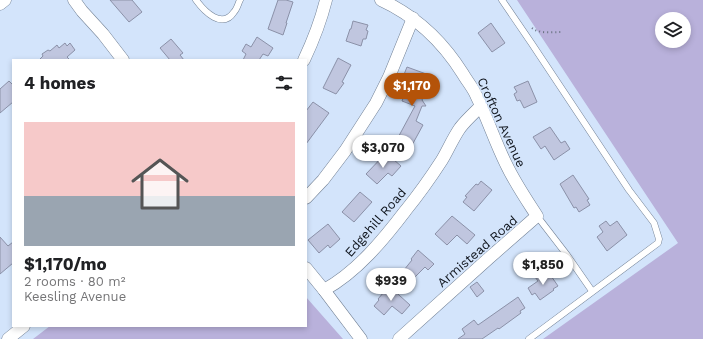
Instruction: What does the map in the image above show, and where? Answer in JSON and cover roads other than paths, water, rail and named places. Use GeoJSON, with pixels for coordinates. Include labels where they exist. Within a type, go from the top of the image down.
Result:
{"type":"FeatureCollection","features":[{"type":"Feature","properties":{"kind":"street"},"geometry":{"type":"LineString","coordinates":[[0,4],[5,0]]}},
{"type":"Feature","properties":{"kind":"street"},"geometry":{"type":"LineString","coordinates":[[74,0],[122,59]]}},
{"type":"Feature","properties":{"kind":"street"},"geometry":{"type":"LineString","coordinates":[[305,59],[309,51],[326,0]]}},
{"type":"Feature","properties":{"kind":"street","name":"Crofton Avenue"},"geometry":{"type":"LineString","coordinates":[[381,0],[413,18],[433,35],[455,61],[476,93],[505,163],[518,188],[537,216]]}},
{"type":"Feature","properties":{"kind":"street"},"geometry":{"type":"LineString","coordinates":[[307,197],[323,180],[345,151],[376,103],[389,77],[413,18]]}},
{"type":"Feature","properties":{"kind":"street","name":"Edgehill Road"},"geometry":{"type":"LineString","coordinates":[[324,290],[344,277],[371,252],[393,227],[420,193],[461,128],[470,116],[481,106]]}},
{"type":"Feature","properties":{"kind":"street","name":"Armistead Road"},"geometry":{"type":"LineString","coordinates":[[399,339],[537,216]]}},
{"type":"Feature","properties":{"kind":"street"},"geometry":{"type":"LineString","coordinates":[[307,269],[361,339]]}},
{"type":"Feature","properties":{"kind":"street"},"geometry":{"type":"LineString","coordinates":[[8,339],[23,327]]}},
{"type":"Feature","properties":{"kind":"lane"},"geometry":{"type":"LineString","coordinates":[[196,0],[202,8],[215,18],[223,20],[228,18],[234,12],[240,0]]}},
{"type":"Feature","properties":{"kind":"lane"},"geometry":{"type":"LineString","coordinates":[[502,0],[629,190],[654,223],[659,239],[658,243],[529,339]]}},
{"type":"Feature","properties":{"kind":"lane"},"geometry":{"type":"LineString","coordinates":[[537,216],[592,291]]}}]}
